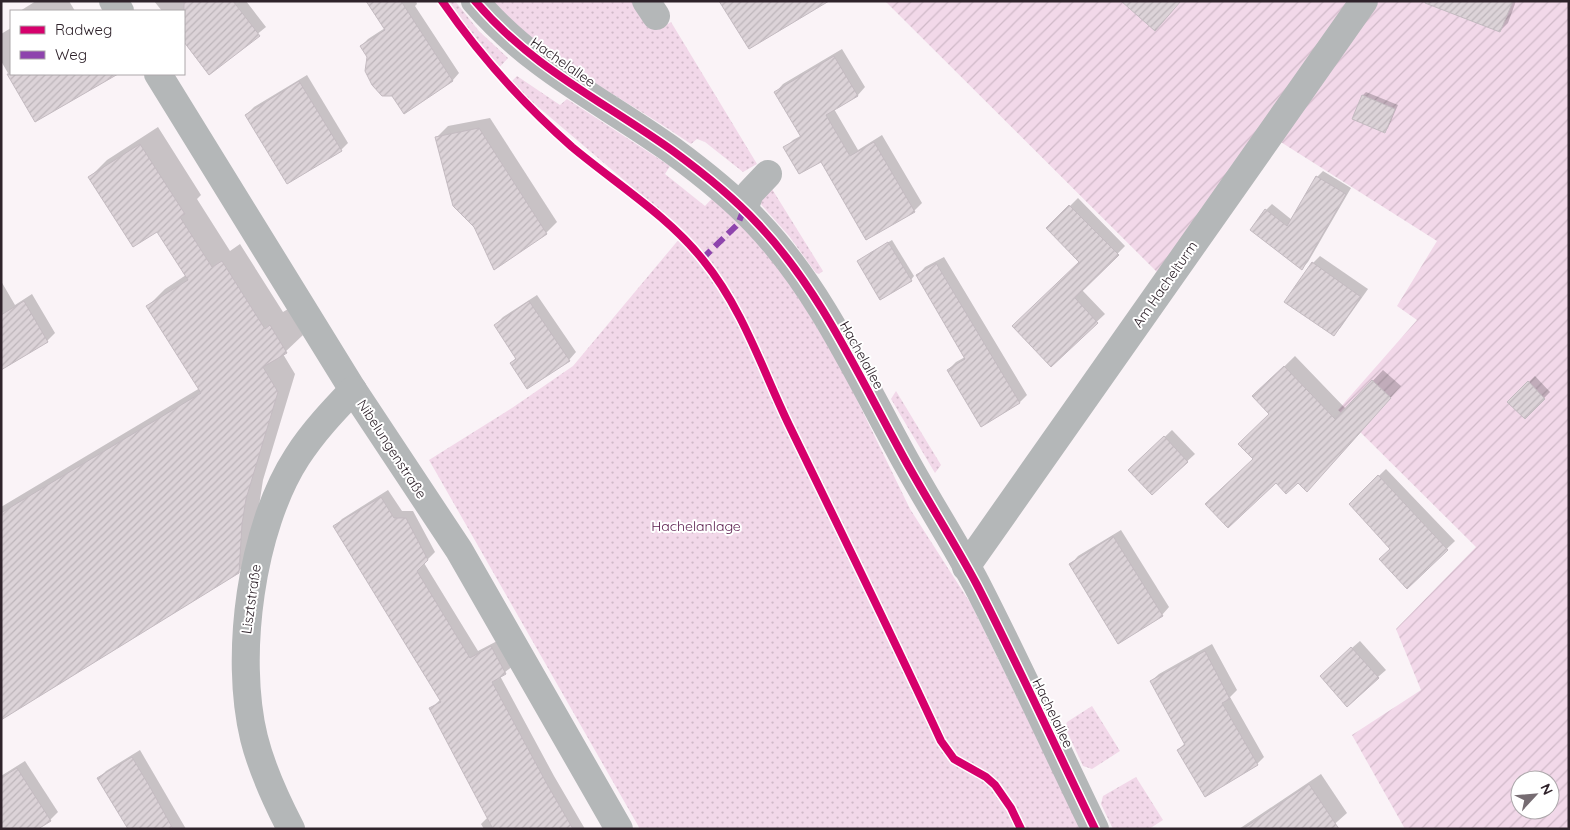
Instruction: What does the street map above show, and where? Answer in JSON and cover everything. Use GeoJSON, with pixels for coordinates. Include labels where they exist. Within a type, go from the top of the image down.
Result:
{"type":"FeatureCollection","features":[{"type":"Feature","properties":{"kind":"street","name":"Hachelallee"},"geometry":{"type":"LineString","coordinates":[[475,1],[543,75],[672,150],[713,180],[760,226],[810,290],[984,601],[1095,829]]}},
{"type":"Feature","properties":{"kind":"street","name":"Am Hachelturm"},"geometry":{"type":"LineString","coordinates":[[966,567],[1364,1]]}},
{"type":"Feature","properties":{"kind":"street","name":"Nibelungenstraße"},"geometry":{"type":"LineString","coordinates":[[159,75],[353,390],[459,550],[619,829]]}},
{"type":"Feature","properties":{"kind":"street"},"geometry":{"type":"LineString","coordinates":[[744,209],[750,193],[768,174]]}},
{"type":"Feature","properties":{"kind":"street","name":"Lisztstraße"},"geometry":{"type":"LineString","coordinates":[[291,829],[270,787],[254,738],[246,679],[245,644],[250,599],[262,541],[276,498],[297,457],[324,421],[353,390]]}},
{"type":"Feature","properties":{"kind":"green space"},"geometry":{"type":"Polygon","coordinates":[[[448,1],[455,1],[479,31],[508,58],[497,70],[482,51],[448,1]]]}},
{"type":"Feature","properties":{"kind":"green space"},"geometry":{"type":"Polygon","coordinates":[[[493,1],[636,1],[663,27],[671,22],[757,164],[743,172],[705,142],[697,139],[691,144],[562,61],[515,23],[493,1]]]}},
{"type":"Feature","properties":{"kind":"green space"},"geometry":{"type":"Polygon","coordinates":[[[885,1],[1569,1],[1569,829],[1405,829],[1352,735],[1421,690],[1396,629],[1476,547],[1338,410],[1417,320],[1397,306],[1437,241],[1276,139],[1160,275],[885,1]]]}},
{"type":"Feature","properties":{"kind":"green space","name":"Hachelanlage"},"geometry":{"type":"Polygon","coordinates":[[[517,76],[560,105],[567,99],[670,166],[665,174],[705,206],[716,194],[787,278],[842,369],[910,509],[971,604],[1082,829],[640,829],[429,460],[512,408],[573,366],[685,232],[510,83],[517,76]]]}},
{"type":"Feature","properties":{"kind":"green space"},"geometry":{"type":"Polygon","coordinates":[[[772,189],[823,271],[819,274],[816,273],[789,236],[759,202],[772,189]]]}},
{"type":"Feature","properties":{"kind":"green space"},"geometry":{"type":"Polygon","coordinates":[[[896,391],[941,465],[935,473],[891,399],[896,391]]]}},
{"type":"Feature","properties":{"kind":"green space"},"geometry":{"type":"Polygon","coordinates":[[[1092,706],[1120,751],[1092,769],[1083,766],[1065,727],[1067,722],[1092,706]]]}},
{"type":"Feature","properties":{"kind":"green space"},"geometry":{"type":"Polygon","coordinates":[[[1136,777],[1163,820],[1149,829],[1113,829],[1101,804],[1103,796],[1136,777]]]}},
{"type":"Feature","properties":{"kind":"building"},"geometry":{"type":"Polygon","coordinates":[[[184,1],[233,1],[260,36],[209,75],[185,43],[184,1]]]}},
{"type":"Feature","properties":{"kind":"building"},"geometry":{"type":"Polygon","coordinates":[[[366,1],[401,1],[453,81],[404,114],[392,96],[382,96],[372,85],[365,71],[367,57],[360,46],[385,30],[366,1]]]}},
{"type":"Feature","properties":{"kind":"building"},"geometry":{"type":"Polygon","coordinates":[[[719,1],[829,1],[749,49],[719,1]]]}},
{"type":"Feature","properties":{"kind":"building"},"geometry":{"type":"Polygon","coordinates":[[[1121,1],[1181,1],[1155,31],[1121,1]]]}},
{"type":"Feature","properties":{"kind":"building"},"geometry":{"type":"Polygon","coordinates":[[[1425,1],[1513,1],[1500,32],[1425,3],[1425,1]]]}},
{"type":"Feature","properties":{"kind":"building"},"geometry":{"type":"Polygon","coordinates":[[[834,56],[858,96],[826,115],[850,156],[874,142],[915,212],[866,240],[821,162],[799,174],[783,147],[801,137],[774,92],[834,56]]]}},
{"type":"Feature","properties":{"kind":"building"},"geometry":{"type":"Polygon","coordinates":[[[7,74],[116,75],[35,122],[7,74]]]}},
{"type":"Feature","properties":{"kind":"building"},"geometry":{"type":"Polygon","coordinates":[[[299,81],[342,151],[287,184],[245,115],[299,81]]]}},
{"type":"Feature","properties":{"kind":"building"},"geometry":{"type":"Polygon","coordinates":[[[1362,95],[1395,109],[1385,133],[1352,119],[1362,95]]]}},
{"type":"Feature","properties":{"kind":"building"},"geometry":{"type":"Polygon","coordinates":[[[479,128],[547,234],[494,270],[474,227],[453,206],[435,137],[479,128]]]}},
{"type":"Feature","properties":{"kind":"building"},"geometry":{"type":"Polygon","coordinates":[[[140,144],[185,214],[180,217],[212,267],[222,261],[265,329],[270,325],[287,353],[263,367],[278,392],[246,499],[242,524],[239,573],[1,720],[1,513],[201,393],[146,306],[188,280],[157,232],[133,247],[88,177],[140,144]]]}},
{"type":"Feature","properties":{"kind":"building"},"geometry":{"type":"Polygon","coordinates":[[[1316,176],[1346,194],[1302,270],[1250,230],[1265,209],[1287,226],[1316,176]]]}},
{"type":"Feature","properties":{"kind":"building"},"geometry":{"type":"Polygon","coordinates":[[[1069,205],[1119,255],[1075,298],[1098,323],[1051,367],[1012,326],[1079,262],[1046,228],[1069,205]]]}},
{"type":"Feature","properties":{"kind":"building"},"geometry":{"type":"Polygon","coordinates":[[[888,242],[912,281],[880,300],[857,261],[888,242]]]}},
{"type":"Feature","properties":{"kind":"building"},"geometry":{"type":"Polygon","coordinates":[[[1312,262],[1361,297],[1334,336],[1284,302],[1312,262]]]}},
{"type":"Feature","properties":{"kind":"building"},"geometry":{"type":"Polygon","coordinates":[[[936,263],[1020,403],[981,427],[947,370],[965,359],[916,275],[936,263]]]}},
{"type":"Feature","properties":{"kind":"building"},"geometry":{"type":"Polygon","coordinates":[[[24,301],[48,342],[1,370],[1,315],[24,301]]]}},
{"type":"Feature","properties":{"kind":"building"},"geometry":{"type":"Polygon","coordinates":[[[529,301],[570,361],[527,389],[510,363],[516,359],[494,325],[529,301]]]}},
{"type":"Feature","properties":{"kind":"building"},"geometry":{"type":"Polygon","coordinates":[[[1284,366],[1335,419],[1372,380],[1391,398],[1307,492],[1298,483],[1286,494],[1276,483],[1228,528],[1205,504],[1253,459],[1238,444],[1269,414],[1252,396],[1284,366]]]}},
{"type":"Feature","properties":{"kind":"building"},"geometry":{"type":"Polygon","coordinates":[[[1528,381],[1545,399],[1525,419],[1507,402],[1528,381]]]}},
{"type":"Feature","properties":{"kind":"building"},"geometry":{"type":"Polygon","coordinates":[[[1164,436],[1188,462],[1152,495],[1128,470],[1164,436]]]}},
{"type":"Feature","properties":{"kind":"building"},"geometry":{"type":"Polygon","coordinates":[[[1378,475],[1448,550],[1407,589],[1379,559],[1390,549],[1349,504],[1378,475]]]}},
{"type":"Feature","properties":{"kind":"building"},"geometry":{"type":"Polygon","coordinates":[[[381,497],[394,518],[406,518],[428,560],[417,571],[470,658],[491,646],[506,674],[492,682],[573,829],[493,829],[429,708],[441,702],[333,526],[381,497]]]}},
{"type":"Feature","properties":{"kind":"building"},"geometry":{"type":"Polygon","coordinates":[[[1113,536],[1163,616],[1118,644],[1069,564],[1113,536]]]}},
{"type":"Feature","properties":{"kind":"building"},"geometry":{"type":"Polygon","coordinates":[[[1351,647],[1379,678],[1347,707],[1320,676],[1351,647]]]}},
{"type":"Feature","properties":{"kind":"building"},"geometry":{"type":"Polygon","coordinates":[[[1205,651],[1230,699],[1222,703],[1258,765],[1205,797],[1177,750],[1185,745],[1150,681],[1205,651]]]}},
{"type":"Feature","properties":{"kind":"building"},"geometry":{"type":"Polygon","coordinates":[[[132,757],[173,829],[128,829],[97,778],[132,757]]]}},
{"type":"Feature","properties":{"kind":"building"},"geometry":{"type":"Polygon","coordinates":[[[17,768],[51,821],[38,829],[1,829],[1,778],[17,768]]]}},
{"type":"Feature","properties":{"kind":"building"},"geometry":{"type":"Polygon","coordinates":[[[1309,784],[1339,829],[1243,829],[1309,784]]]}},
{"type":"Feature","properties":{"kind":"marked path"},"geometry":{"type":"LineString","coordinates":[[702,259],[738,224],[744,209]]}},
{"type":"Feature","properties":{"kind":"cycle path"},"geometry":{"type":"LineString","coordinates":[[442,1],[471,41],[519,96],[572,147],[658,214],[689,244],[717,279],[741,319],[789,425],[941,741],[954,759],[986,777],[995,785],[1011,808],[1021,829]]}},
{"type":"Feature","properties":{"kind":"cycle path"},"geometry":{"type":"LineString","coordinates":[[475,1],[497,25],[544,65],[673,151],[717,185],[757,223],[799,274],[835,330],[977,585],[1095,829]]}}]}
